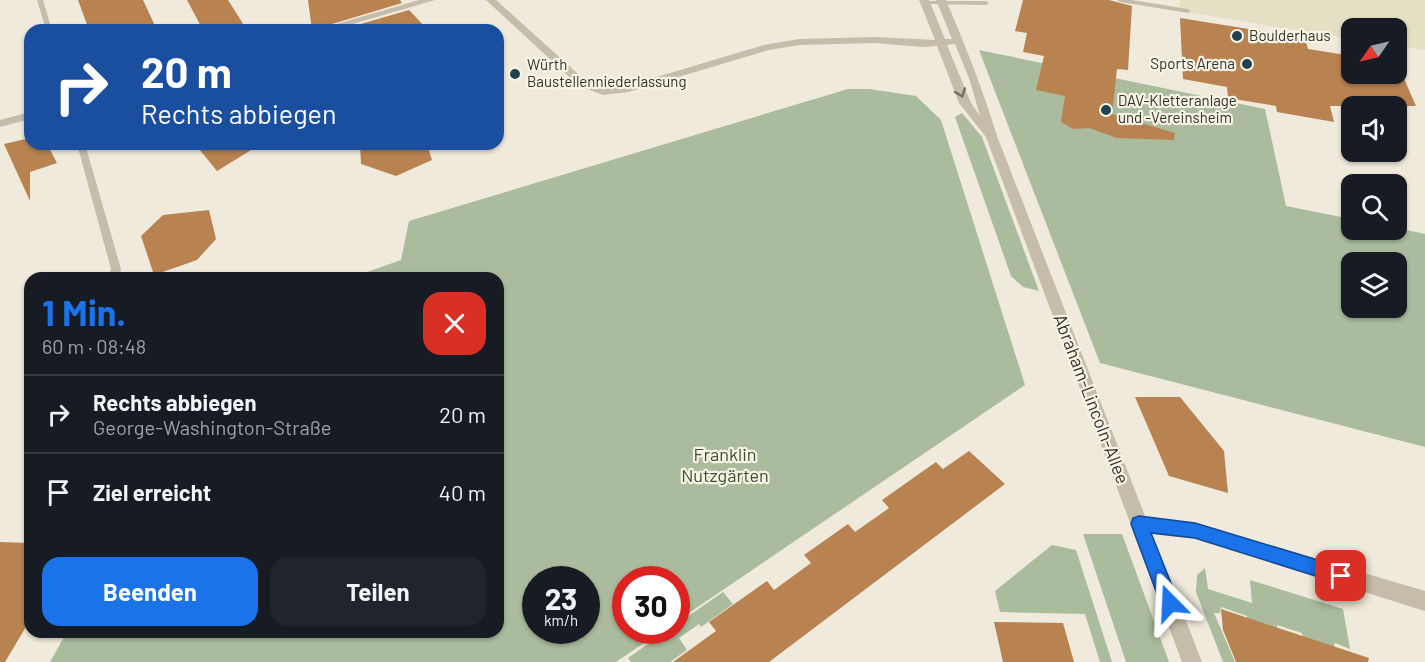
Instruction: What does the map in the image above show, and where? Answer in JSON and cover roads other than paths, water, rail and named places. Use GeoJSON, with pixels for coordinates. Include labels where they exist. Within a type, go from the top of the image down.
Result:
{"type":"FeatureCollection","features":[{"type":"Feature","properties":{"kind":"street"},"geometry":{"type":"LineString","coordinates":[[491,0],[584,84],[604,93],[624,90],[768,47],[799,42],[875,39],[960,41]]}},
{"type":"Feature","properties":{"kind":"street"},"geometry":{"type":"LineString","coordinates":[[342,24],[424,1]]}},
{"type":"Feature","properties":{"kind":"street","name":"Abraham-Lincoln-Allee"},"geometry":{"type":"LineString","coordinates":[[925,1],[965,103],[991,136]]}},
{"type":"Feature","properties":{"kind":"street","name":"Abraham-Lincoln-Allee"},"geometry":{"type":"LineString","coordinates":[[941,1],[960,41],[983,103],[991,136],[1192,662]]}},
{"type":"Feature","properties":{"kind":"street"},"geometry":{"type":"LineString","coordinates":[[0,124],[24,117]]}},
{"type":"Feature","properties":{"kind":"street"},"geometry":{"type":"LineString","coordinates":[[1139,524],[1195,531],[1425,601]]}},
{"type":"Feature","properties":{"kind":"lane"},"geometry":{"type":"LineString","coordinates":[[40,0],[47,24]]}},
{"type":"Feature","properties":{"kind":"lane"},"geometry":{"type":"LineString","coordinates":[[1120,0],[1188,10]]}},
{"type":"Feature","properties":{"kind":"lane"},"geometry":{"type":"LineString","coordinates":[[925,1],[986,3]]}},
{"type":"Feature","properties":{"kind":"lane"},"geometry":{"type":"LineString","coordinates":[[83,150],[115,272]]}},
{"type":"Feature","properties":{"kind":"place","name":"Boulderhaus"},"geometry":{"type":"Point","coordinates":[1237,36]}},
{"type":"Feature","properties":{"kind":"place","name":"Sports Arena"},"geometry":{"type":"Point","coordinates":[1247,64]}},
{"type":"Feature","properties":{"kind":"place","name":"Würth Baustellenniederlassung"},"geometry":{"type":"Point","coordinates":[515,74]}},
{"type":"Feature","properties":{"kind":"place","name":"DAV-Kletteranlage und -Vereinsheim"},"geometry":{"type":"Point","coordinates":[1106,110]}},
{"type":"Feature","properties":{"kind":"park label","name":"Franklin Nutzgärten"},"geometry":{"type":"Point","coordinates":[725,465]}}]}
